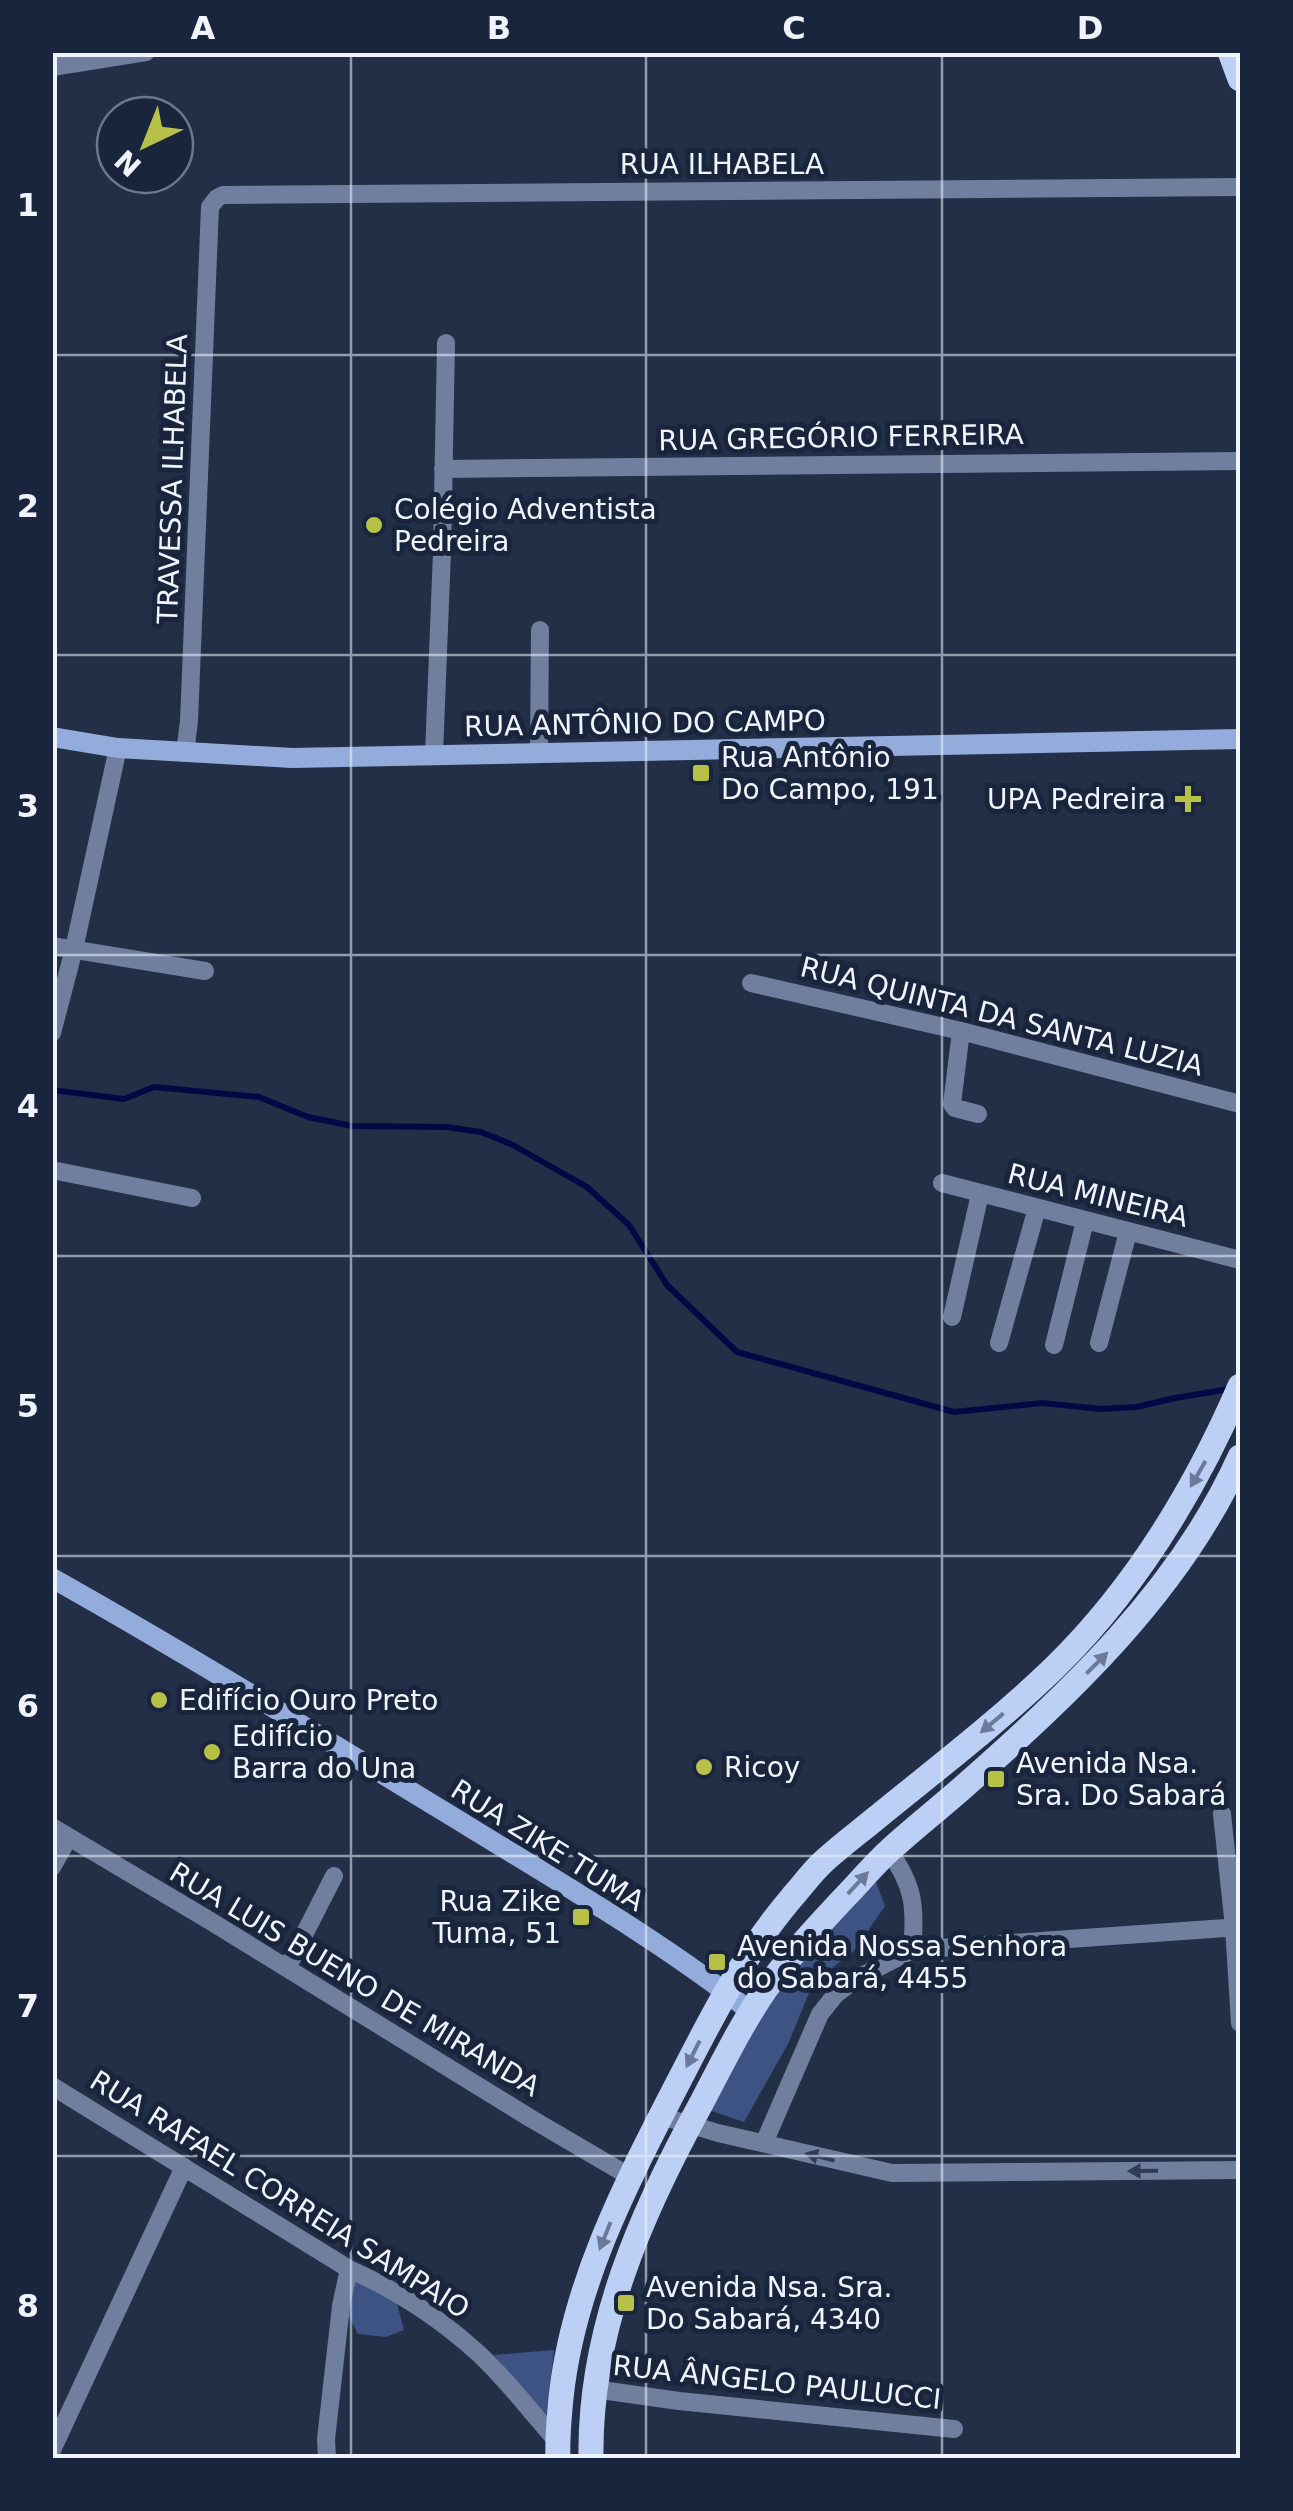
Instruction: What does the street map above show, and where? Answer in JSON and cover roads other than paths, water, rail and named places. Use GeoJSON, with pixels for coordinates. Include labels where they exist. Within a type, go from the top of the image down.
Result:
{"type":"FeatureCollection","features":[{"type":"Feature","properties":{"kind":"main road"},"geometry":{"type":"LineString","coordinates":[[1230,52],[1240,79]]}},
{"type":"Feature","properties":{"kind":"main road"},"geometry":{"type":"LineString","coordinates":[[557,2450],[564,2374],[579,2300],[629,2176],[726,1992],[770,1923],[821,1864],[1000,1716],[1054,1668],[1095,1624],[1173,1518],[1215,1444],[1240,1386]]}},
{"type":"Feature","properties":{"kind":"main road"},"geometry":{"type":"LineString","coordinates":[[591,2458],[594,2388],[623,2267],[689,2125],[751,2012],[800,1944],[889,1851],[1033,1726],[1104,1656],[1196,1539],[1240,1457]]}},
{"type":"Feature","properties":{"kind":"street"},"geometry":{"type":"LineString","coordinates":[[52,67],[143,53]]}},
{"type":"Feature","properties":{"kind":"street","name":"RUA ILHABELA"},"geometry":{"type":"LineString","coordinates":[[210,208],[223,195],[1240,186]]}},
{"type":"Feature","properties":{"kind":"street","name":"TRAVESSA ILHABELA"},"geometry":{"type":"LineString","coordinates":[[185,753],[190,721],[210,208]]}},
{"type":"Feature","properties":{"kind":"street"},"geometry":{"type":"LineString","coordinates":[[434,754],[446,343]]}},
{"type":"Feature","properties":{"kind":"street","name":"RUA GREGÓRIO FERREIRA"},"geometry":{"type":"LineString","coordinates":[[443,469],[1240,461]]}},
{"type":"Feature","properties":{"kind":"street"},"geometry":{"type":"LineString","coordinates":[[539,752],[540,630]]}},
{"type":"Feature","properties":{"kind":"street","name":"RUA ANTÔNIO DO CAMPO"},"geometry":{"type":"LineString","coordinates":[[52,737],[118,748],[292,758],[1240,738]]}},
{"type":"Feature","properties":{"kind":"street"},"geometry":{"type":"LineString","coordinates":[[52,1032],[118,748]]}},
{"type":"Feature","properties":{"kind":"street"},"geometry":{"type":"LineString","coordinates":[[52,946],[205,971]]}},
{"type":"Feature","properties":{"kind":"street","name":"RUA QUINTA DA SANTA LUZIA"},"geometry":{"type":"LineString","coordinates":[[751,983],[961,1031],[1240,1104]]}},
{"type":"Feature","properties":{"kind":"street"},"geometry":{"type":"LineString","coordinates":[[961,1031],[952,1104],[978,1114]]}},
{"type":"Feature","properties":{"kind":"street"},"geometry":{"type":"LineString","coordinates":[[52,1170],[192,1198]]}},
{"type":"Feature","properties":{"kind":"street","name":"RUA MINEIRA"},"geometry":{"type":"LineString","coordinates":[[942,1183],[1240,1260]]}},
{"type":"Feature","properties":{"kind":"street"},"geometry":{"type":"LineString","coordinates":[[952,1317],[980,1194]]}},
{"type":"Feature","properties":{"kind":"street"},"geometry":{"type":"LineString","coordinates":[[999,1343],[1037,1208]]}},
{"type":"Feature","properties":{"kind":"street"},"geometry":{"type":"LineString","coordinates":[[1054,1345],[1085,1221]]}},
{"type":"Feature","properties":{"kind":"street"},"geometry":{"type":"LineString","coordinates":[[1099,1344],[1128,1232]]}},
{"type":"Feature","properties":{"kind":"street","name":"RUA ZIKE TUMA"},"geometry":{"type":"LineString","coordinates":[[52,1578],[156,1636],[513,1854],[751,2012]]}},
{"type":"Feature","properties":{"kind":"street"},"geometry":{"type":"LineString","coordinates":[[1222,1814],[1237,1927],[1240,2023]]}},
{"type":"Feature","properties":{"kind":"street","name":"RUA LUIS BUENO DE MIRANDA"},"geometry":{"type":"LineString","coordinates":[[52,1827],[629,2176]]}},
{"type":"Feature","properties":{"kind":"street"},"geometry":{"type":"LineString","coordinates":[[52,1868],[70,1838]]}},
{"type":"Feature","properties":{"kind":"street"},"geometry":{"type":"LineString","coordinates":[[889,1851],[903,1870],[914,1906],[912,1950]]}},
{"type":"Feature","properties":{"kind":"street"},"geometry":{"type":"LineString","coordinates":[[287,1968],[334,1876]]}},
{"type":"Feature","properties":{"kind":"street"},"geometry":{"type":"LineString","coordinates":[[764,2143],[820,2014],[836,1994],[856,1979],[912,1950],[1237,1927]]}},
{"type":"Feature","properties":{"kind":"street","name":"RUA RAFAEL CORREIA SAMPAIO"},"geometry":{"type":"LineString","coordinates":[[52,2086],[449,2328],[482,2357],[557,2450]]}},
{"type":"Feature","properties":{"kind":"street"},"geometry":{"type":"LineString","coordinates":[[661,2116],[892,2173],[1240,2170]]}},
{"type":"Feature","properties":{"kind":"street"},"geometry":{"type":"LineString","coordinates":[[52,2450],[184,2167]]}},
{"type":"Feature","properties":{"kind":"street"},"geometry":{"type":"LineString","coordinates":[[326,2458],[340,2306],[349,2269]]}},
{"type":"Feature","properties":{"kind":"street","name":"RUA ÂNGELO PAULUCCI"},"geometry":{"type":"LineString","coordinates":[[594,2388],[680,2401],[954,2429]]}},
{"type":"Feature","properties":{"kind":"waterway"},"geometry":{"type":"LineString","coordinates":[[52,1090],[124,1099],[154,1087],[259,1097],[308,1117],[352,1126],[447,1127],[481,1132],[513,1145],[587,1187],[629,1225],[667,1285],[737,1352],[954,1412],[1042,1403],[1101,1409],[1136,1407],[1229,1389]]}},
{"type":"Feature","properties":{"kind":"place","name":"Colégio Adventista Pedreira"},"geometry":{"type":"Point","coordinates":[374,525]}},
{"type":"Feature","properties":{"kind":"place","name":"Rua Antônio Do Campo, 191"},"geometry":{"type":"Point","coordinates":[701,773]}},
{"type":"Feature","properties":{"kind":"place","name":"UPA Pedreira"},"geometry":{"type":"Point","coordinates":[1188,799]}},
{"type":"Feature","properties":{"kind":"place","name":"Edifício Ouro Preto"},"geometry":{"type":"Point","coordinates":[159,1700]}},
{"type":"Feature","properties":{"kind":"place","name":"Edifício Barra do Una"},"geometry":{"type":"Point","coordinates":[212,1752]}},
{"type":"Feature","properties":{"kind":"place","name":"Ricoy"},"geometry":{"type":"Point","coordinates":[704,1767]}},
{"type":"Feature","properties":{"kind":"place","name":"Avenida Nsa. Sra. Do Sabará"},"geometry":{"type":"Point","coordinates":[996,1779]}},
{"type":"Feature","properties":{"kind":"place","name":"Rua Zike Tuma, 51"},"geometry":{"type":"Point","coordinates":[581,1917]}},
{"type":"Feature","properties":{"kind":"place","name":"Avenida Nossa Senhora do Sabará, 4455"},"geometry":{"type":"Point","coordinates":[717,1962]}},
{"type":"Feature","properties":{"kind":"place","name":"Avenida Nsa. Sra. Do Sabará, 4340"},"geometry":{"type":"Point","coordinates":[626,2303]}}]}
